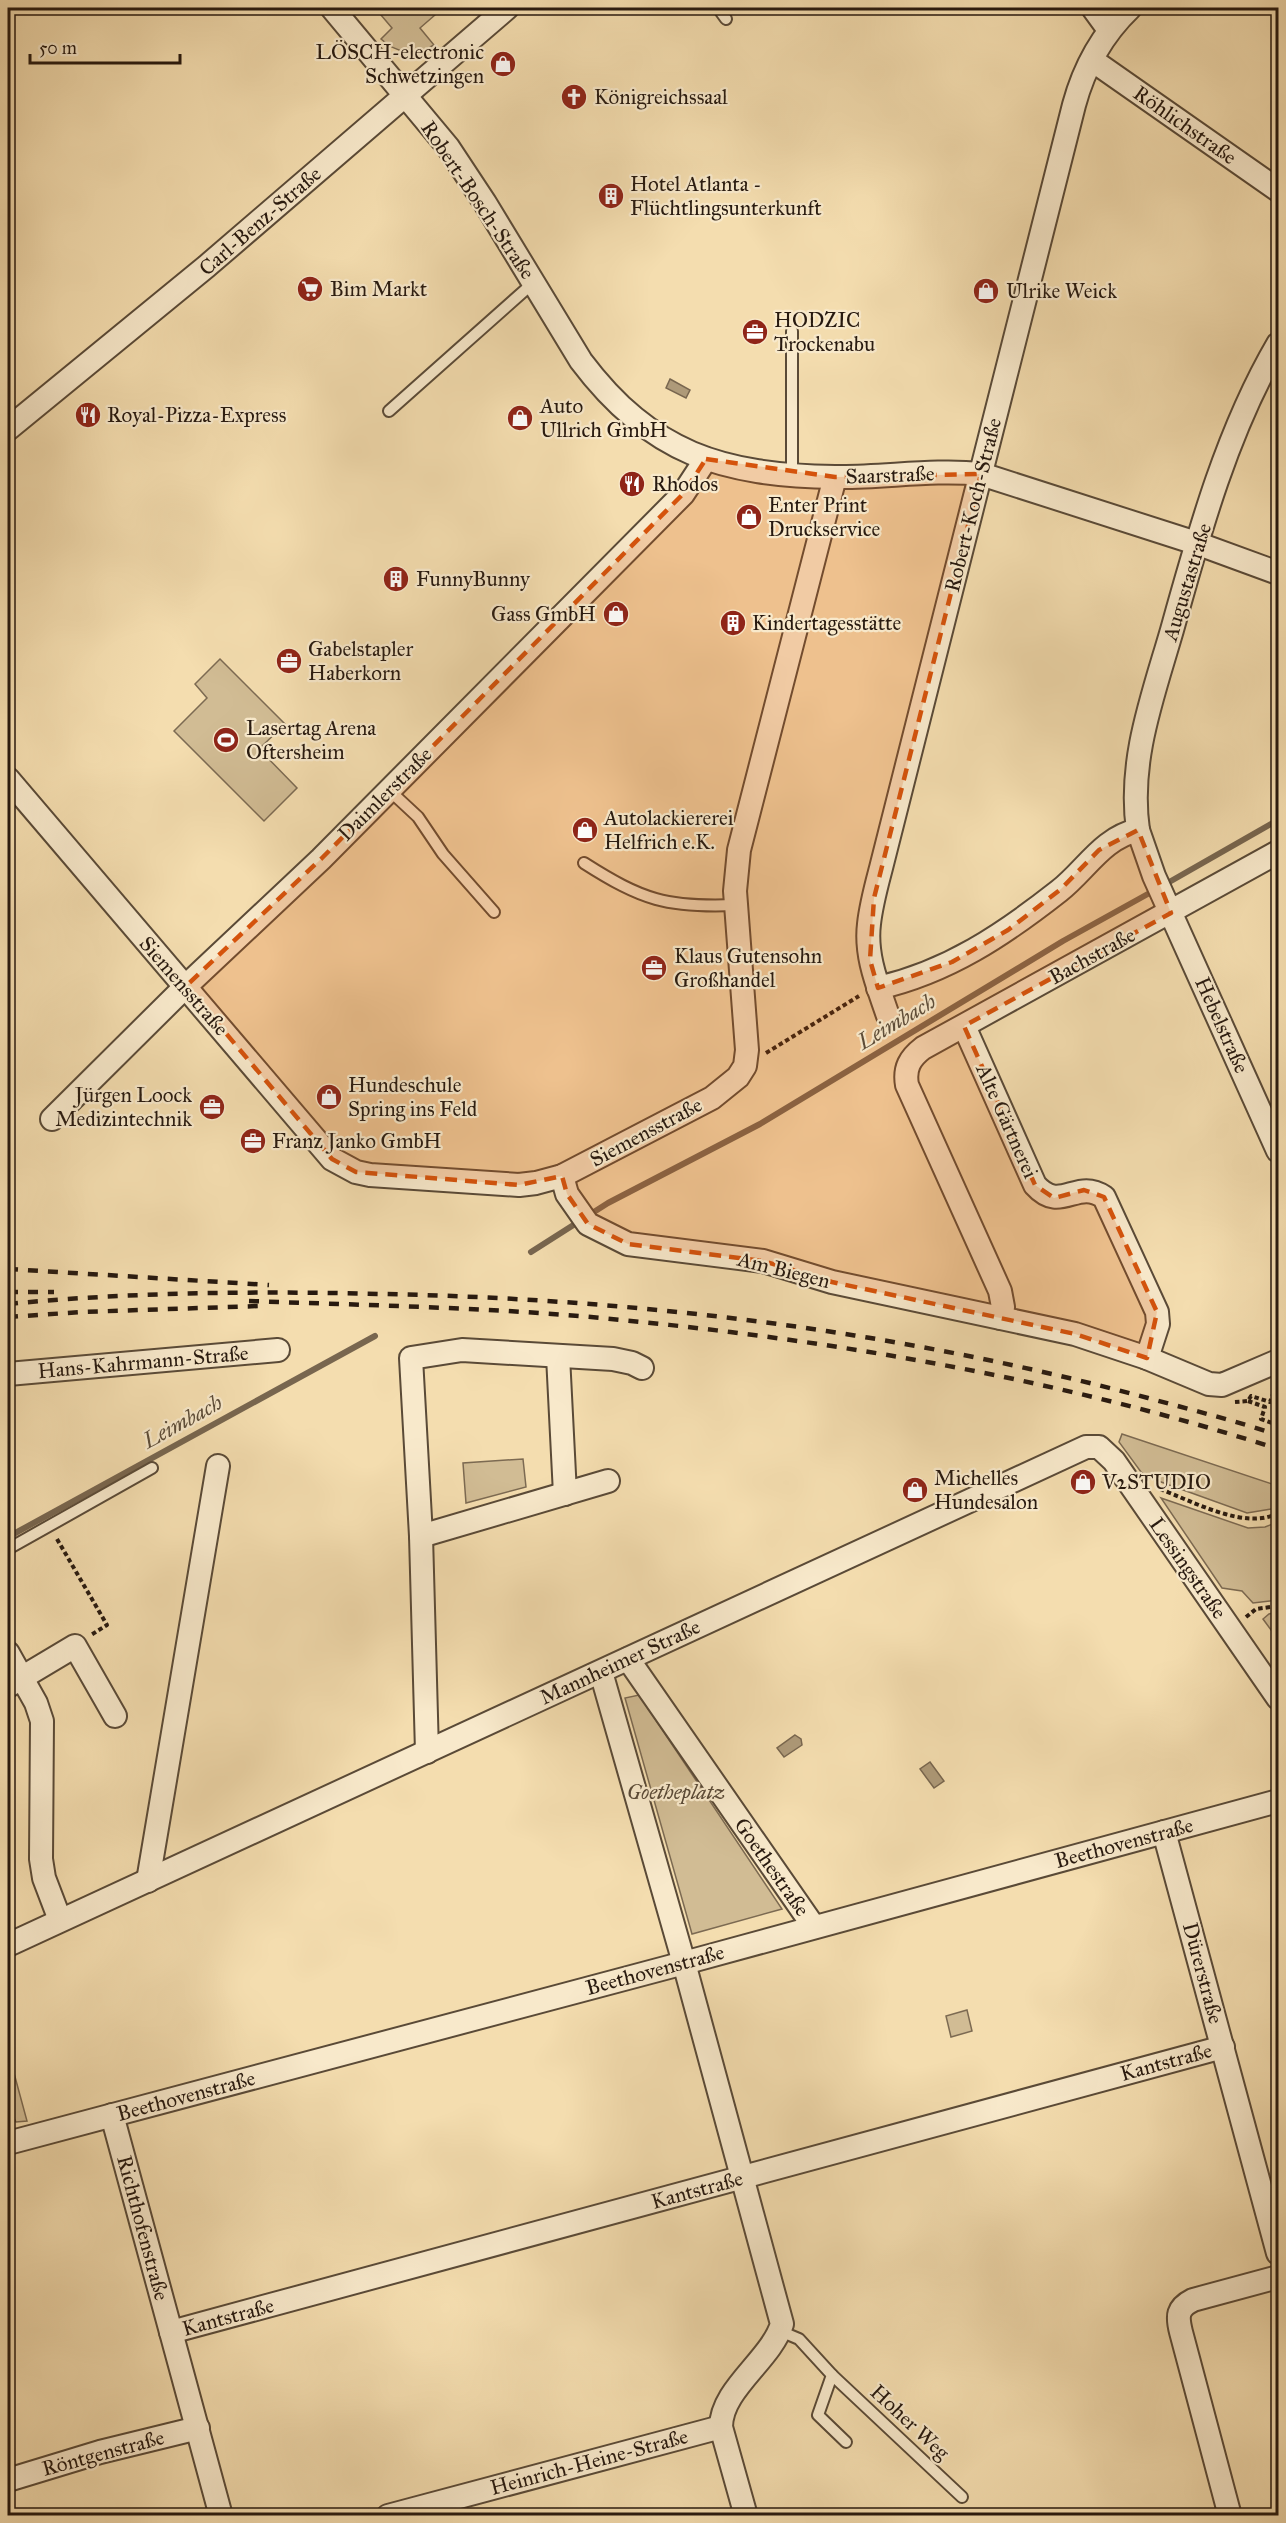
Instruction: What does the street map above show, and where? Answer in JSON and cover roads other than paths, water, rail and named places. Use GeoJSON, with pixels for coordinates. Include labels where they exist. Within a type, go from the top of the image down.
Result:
{"type":"FeatureCollection","features":[{"type":"Feature","properties":{"kind":"street","name":"Robert-Bosch-Straße"},"geometry":{"type":"LineString","coordinates":[[332,8],[406,94],[468,177],[551,312]]}},
{"type":"Feature","properties":{"kind":"street","name":"Carl-Benz-Straße"},"geometry":{"type":"LineString","coordinates":[[8,429],[207,266],[507,8]]}},
{"type":"Feature","properties":{"kind":"street"},"geometry":{"type":"LineString","coordinates":[[1093,8],[1109,30]]}},
{"type":"Feature","properties":{"kind":"street","name":"Robert-Koch-Straße"},"geometry":{"type":"LineString","coordinates":[[888,1016],[870,960],[868,942],[874,898],[1074,105],[1092,60],[1109,30],[1130,8]]}},
{"type":"Feature","properties":{"kind":"street","name":"Röhlichstraße"},"geometry":{"type":"LineString","coordinates":[[1092,60],[1278,190]]}},
{"type":"Feature","properties":{"kind":"street","name":"Saarstraße"},"geometry":{"type":"LineString","coordinates":[[551,312],[581,361],[614,402],[649,431],[706,459],[731,466],[835,477],[947,472],[981,474],[1196,543],[1278,573]]}},
{"type":"Feature","properties":{"kind":"street","name":"Augustastraße"},"geometry":{"type":"LineString","coordinates":[[1168,906],[1154,876],[1138,830],[1135,785],[1142,738],[1196,543],[1232,444],[1278,344]]}},
{"type":"Feature","properties":{"kind":"street","name":"Daimlerstraße"},"geometry":{"type":"LineString","coordinates":[[52,1119],[186,986],[321,859],[682,494],[706,459]]}},
{"type":"Feature","properties":{"kind":"street"},"geometry":{"type":"LineString","coordinates":[[736,905],[736,876],[743,829],[835,477]]}},
{"type":"Feature","properties":{"kind":"street","name":"Siemensstraße"},"geometry":{"type":"LineString","coordinates":[[8,779],[324,1150],[344,1167],[370,1175],[519,1185],[536,1183],[562,1176],[712,1098],[738,1077],[745,1066],[747,1050],[736,905]]}},
{"type":"Feature","properties":{"kind":"street"},"geometry":{"type":"LineString","coordinates":[[878,988],[920,977],[987,944],[1061,890],[1099,850],[1121,836],[1138,830]]}},
{"type":"Feature","properties":{"kind":"street","name":"Bachstraße"},"geometry":{"type":"LineString","coordinates":[[1001,1318],[1003,1307],[1000,1292],[907,1085],[905,1075],[909,1063],[914,1055],[923,1048],[1168,906],[1278,852]]}},
{"type":"Feature","properties":{"kind":"street","name":"Hebelstraße"},"geometry":{"type":"LineString","coordinates":[[1168,906],[1278,1150]]}},
{"type":"Feature","properties":{"kind":"street","name":"Alte Gärtnerei"},"geometry":{"type":"LineString","coordinates":[[964,1026],[1035,1185],[1043,1194],[1054,1198],[1084,1190],[1094,1191],[1104,1197],[1157,1312],[1158,1324],[1147,1358]]}},
{"type":"Feature","properties":{"kind":"street","name":"Am Biegen"},"geometry":{"type":"LineString","coordinates":[[562,1176],[567,1194],[581,1216],[628,1244],[763,1261],[832,1282],[1075,1334],[1147,1358],[1209,1384],[1237,1392],[1278,1361]]}},
{"type":"Feature","properties":{"kind":"street","name":"Hans-Kahrmann-Straße"},"geometry":{"type":"LineString","coordinates":[[8,1374],[278,1350]]}},
{"type":"Feature","properties":{"kind":"street"},"geometry":{"type":"LineString","coordinates":[[427,1752],[421,1536],[411,1358],[462,1350],[623,1360],[642,1368]]}},
{"type":"Feature","properties":{"kind":"street"},"geometry":{"type":"LineString","coordinates":[[558,1356],[565,1494]]}},
{"type":"Feature","properties":{"kind":"street","name":"Lessingstraße"},"geometry":{"type":"LineString","coordinates":[[1092,1446],[1106,1452],[1114,1461],[1278,1698]]}},
{"type":"Feature","properties":{"kind":"street","name":"Mannheimer Straße"},"geometry":{"type":"LineString","coordinates":[[8,1945],[601,1672],[969,1499],[1078,1449],[1092,1446]]}},
{"type":"Feature","properties":{"kind":"street"},"geometry":{"type":"LineString","coordinates":[[148,1881],[218,1466]]}},
{"type":"Feature","properties":{"kind":"street"},"geometry":{"type":"LineString","coordinates":[[421,1536],[608,1481]]}},
{"type":"Feature","properties":{"kind":"street"},"geometry":{"type":"LineString","coordinates":[[15,1682],[75,1646],[115,1716]]}},
{"type":"Feature","properties":{"kind":"street"},"geometry":{"type":"LineString","coordinates":[[8,1653],[15,1682],[42,1720],[41,1859],[44,1878],[60,1920]]}},
{"type":"Feature","properties":{"kind":"street","name":"Goethestraße"},"geometry":{"type":"LineString","coordinates":[[628,1659],[814,1927]]}},
{"type":"Feature","properties":{"kind":"street"},"geometry":{"type":"LineString","coordinates":[[601,1672],[684,1963],[782,2324],[780,2331],[725,2407],[721,2416],[721,2427],[746,2516]]}},
{"type":"Feature","properties":{"kind":"street","name":"Beethovenstraße"},"geometry":{"type":"LineString","coordinates":[[8,2143],[684,1963],[1278,1801]]}},
{"type":"Feature","properties":{"kind":"street","name":"Dürerstraße"},"geometry":{"type":"LineString","coordinates":[[1164,1832],[1223,2047],[1271,2195],[1278,2253]]}},
{"type":"Feature","properties":{"kind":"street","name":"Kantstraße"},"geometry":{"type":"LineString","coordinates":[[171,2332],[1223,2047]]}},
{"type":"Feature","properties":{"kind":"street","name":"Richthofenstraße"},"geometry":{"type":"LineString","coordinates":[[112,2115],[221,2516]]}},
{"type":"Feature","properties":{"kind":"street"},"geometry":{"type":"LineString","coordinates":[[1230,2516],[1178,2314],[1181,2307],[1188,2302],[1278,2277]]}},
{"type":"Feature","properties":{"kind":"street","name":"Heinrich-Heine-Straße"},"geometry":{"type":"LineString","coordinates":[[388,2516],[721,2427]]}},
{"type":"Feature","properties":{"kind":"street","name":"Röntgenstraße"},"geometry":{"type":"LineString","coordinates":[[8,2480],[100,2452],[198,2428]]}},
{"type":"Feature","properties":{"kind":"lane"},"geometry":{"type":"LineString","coordinates":[[718,8],[726,19]]}},
{"type":"Feature","properties":{"kind":"lane"},"geometry":{"type":"LineString","coordinates":[[389,411],[533,283]]}},
{"type":"Feature","properties":{"kind":"lane"},"geometry":{"type":"LineString","coordinates":[[792,331],[792,474]]}},
{"type":"Feature","properties":{"kind":"lane"},"geometry":{"type":"LineString","coordinates":[[389,790],[418,816],[443,854],[494,912]]}},
{"type":"Feature","properties":{"kind":"lane"},"geometry":{"type":"LineString","coordinates":[[584,863],[641,896],[665,903],[700,906],[736,905]]}},
{"type":"Feature","properties":{"kind":"lane"},"geometry":{"type":"LineString","coordinates":[[8,1549],[152,1468]]}},
{"type":"Feature","properties":{"kind":"lane","name":"Hoher Weg"},"geometry":{"type":"LineString","coordinates":[[780,2331],[800,2339],[832,2375],[962,2497]]}},
{"type":"Feature","properties":{"kind":"lane"},"geometry":{"type":"LineString","coordinates":[[832,2375],[818,2415],[846,2442]]}},
{"type":"Feature","properties":{"kind":"waterway","name":"Leimbach"},"geometry":{"type":"LineString","coordinates":[[1164,885],[1278,820]]}},
{"type":"Feature","properties":{"kind":"waterway","name":"Leimbach"},"geometry":{"type":"LineString","coordinates":[[531,1252],[608,1203],[760,1124],[1063,941],[1155,890]]}},
{"type":"Feature","properties":{"kind":"waterway","name":"Leimbach"},"geometry":{"type":"LineString","coordinates":[[8,1537],[375,1336]]}},
{"type":"Feature","properties":{"kind":"railway"},"geometry":{"type":"LineString","coordinates":[[8,1269],[269,1285]]}},
{"type":"Feature","properties":{"kind":"railway"},"geometry":{"type":"LineString","coordinates":[[8,1292],[54,1292]]}},
{"type":"Feature","properties":{"kind":"railway"},"geometry":{"type":"LineString","coordinates":[[8,1304],[148,1295],[335,1293],[479,1297],[672,1311],[864,1337],[959,1354],[1054,1374],[1230,1420],[1278,1435]]}},
{"type":"Feature","properties":{"kind":"railway"},"geometry":{"type":"LineString","coordinates":[[249,1301],[538,1313],[756,1335],[845,1348],[1020,1380],[1107,1400],[1278,1449]]}},
{"type":"Feature","properties":{"kind":"railway"},"geometry":{"type":"LineString","coordinates":[[8,1317],[259,1306]]}},
{"type":"Feature","properties":{"kind":"place","name":"LÖSCH-electronic Schwetzingen"},"geometry":{"type":"Point","coordinates":[503,64]}},
{"type":"Feature","properties":{"kind":"place","name":"Königreichssaal"},"geometry":{"type":"Point","coordinates":[574,97]}},
{"type":"Feature","properties":{"kind":"place","name":"Hotel Atlanta - Flüchtlingsunterkunft"},"geometry":{"type":"Point","coordinates":[611,196]}},
{"type":"Feature","properties":{"kind":"place","name":"Bim Markt"},"geometry":{"type":"Point","coordinates":[310,289]}},
{"type":"Feature","properties":{"kind":"place","name":"Ulrike Weick"},"geometry":{"type":"Point","coordinates":[986,291]}},
{"type":"Feature","properties":{"kind":"place","name":"HODZIC Trockenabu"},"geometry":{"type":"Point","coordinates":[755,332]}},
{"type":"Feature","properties":{"kind":"place","name":"Royal-Pizza-Express"},"geometry":{"type":"Point","coordinates":[88,415]}},
{"type":"Feature","properties":{"kind":"place","name":"Auto Ullrich GmbH"},"geometry":{"type":"Point","coordinates":[520,418]}},
{"type":"Feature","properties":{"kind":"place","name":"Rhodos"},"geometry":{"type":"Point","coordinates":[632,484]}},
{"type":"Feature","properties":{"kind":"place","name":"Enter Print Druckservice"},"geometry":{"type":"Point","coordinates":[749,517]}},
{"type":"Feature","properties":{"kind":"place","name":"FunnyBunny"},"geometry":{"type":"Point","coordinates":[396,579]}},
{"type":"Feature","properties":{"kind":"place","name":"Gass GmbH"},"geometry":{"type":"Point","coordinates":[616,614]}},
{"type":"Feature","properties":{"kind":"place","name":"Kindertagesstätte"},"geometry":{"type":"Point","coordinates":[733,623]}},
{"type":"Feature","properties":{"kind":"place","name":"Gabelstapler Haberkorn"},"geometry":{"type":"Point","coordinates":[289,661]}},
{"type":"Feature","properties":{"kind":"place","name":"Lasertag Arena Oftersheim"},"geometry":{"type":"Point","coordinates":[226,740]}},
{"type":"Feature","properties":{"kind":"place","name":"Autolackiererei Helfrich e.K."},"geometry":{"type":"Point","coordinates":[585,830]}},
{"type":"Feature","properties":{"kind":"place","name":"Klaus Gutensohn Großhandel"},"geometry":{"type":"Point","coordinates":[654,968]}},
{"type":"Feature","properties":{"kind":"place","name":"Hundeschule Spring ins Feld"},"geometry":{"type":"Point","coordinates":[329,1097]}},
{"type":"Feature","properties":{"kind":"place","name":"Jürgen Loock Medizintechnik"},"geometry":{"type":"Point","coordinates":[212,1107]}},
{"type":"Feature","properties":{"kind":"place","name":"Franz Janko GmbH"},"geometry":{"type":"Point","coordinates":[253,1141]}},
{"type":"Feature","properties":{"kind":"place","name":"V2STUDIO"},"geometry":{"type":"Point","coordinates":[1083,1482]}},
{"type":"Feature","properties":{"kind":"place","name":"Michelles Hundesalon"},"geometry":{"type":"Point","coordinates":[915,1490]}},
{"type":"Feature","properties":{"kind":"park label","name":"Goetheplatz"},"geometry":{"type":"Point","coordinates":[676,1792]}}]}
